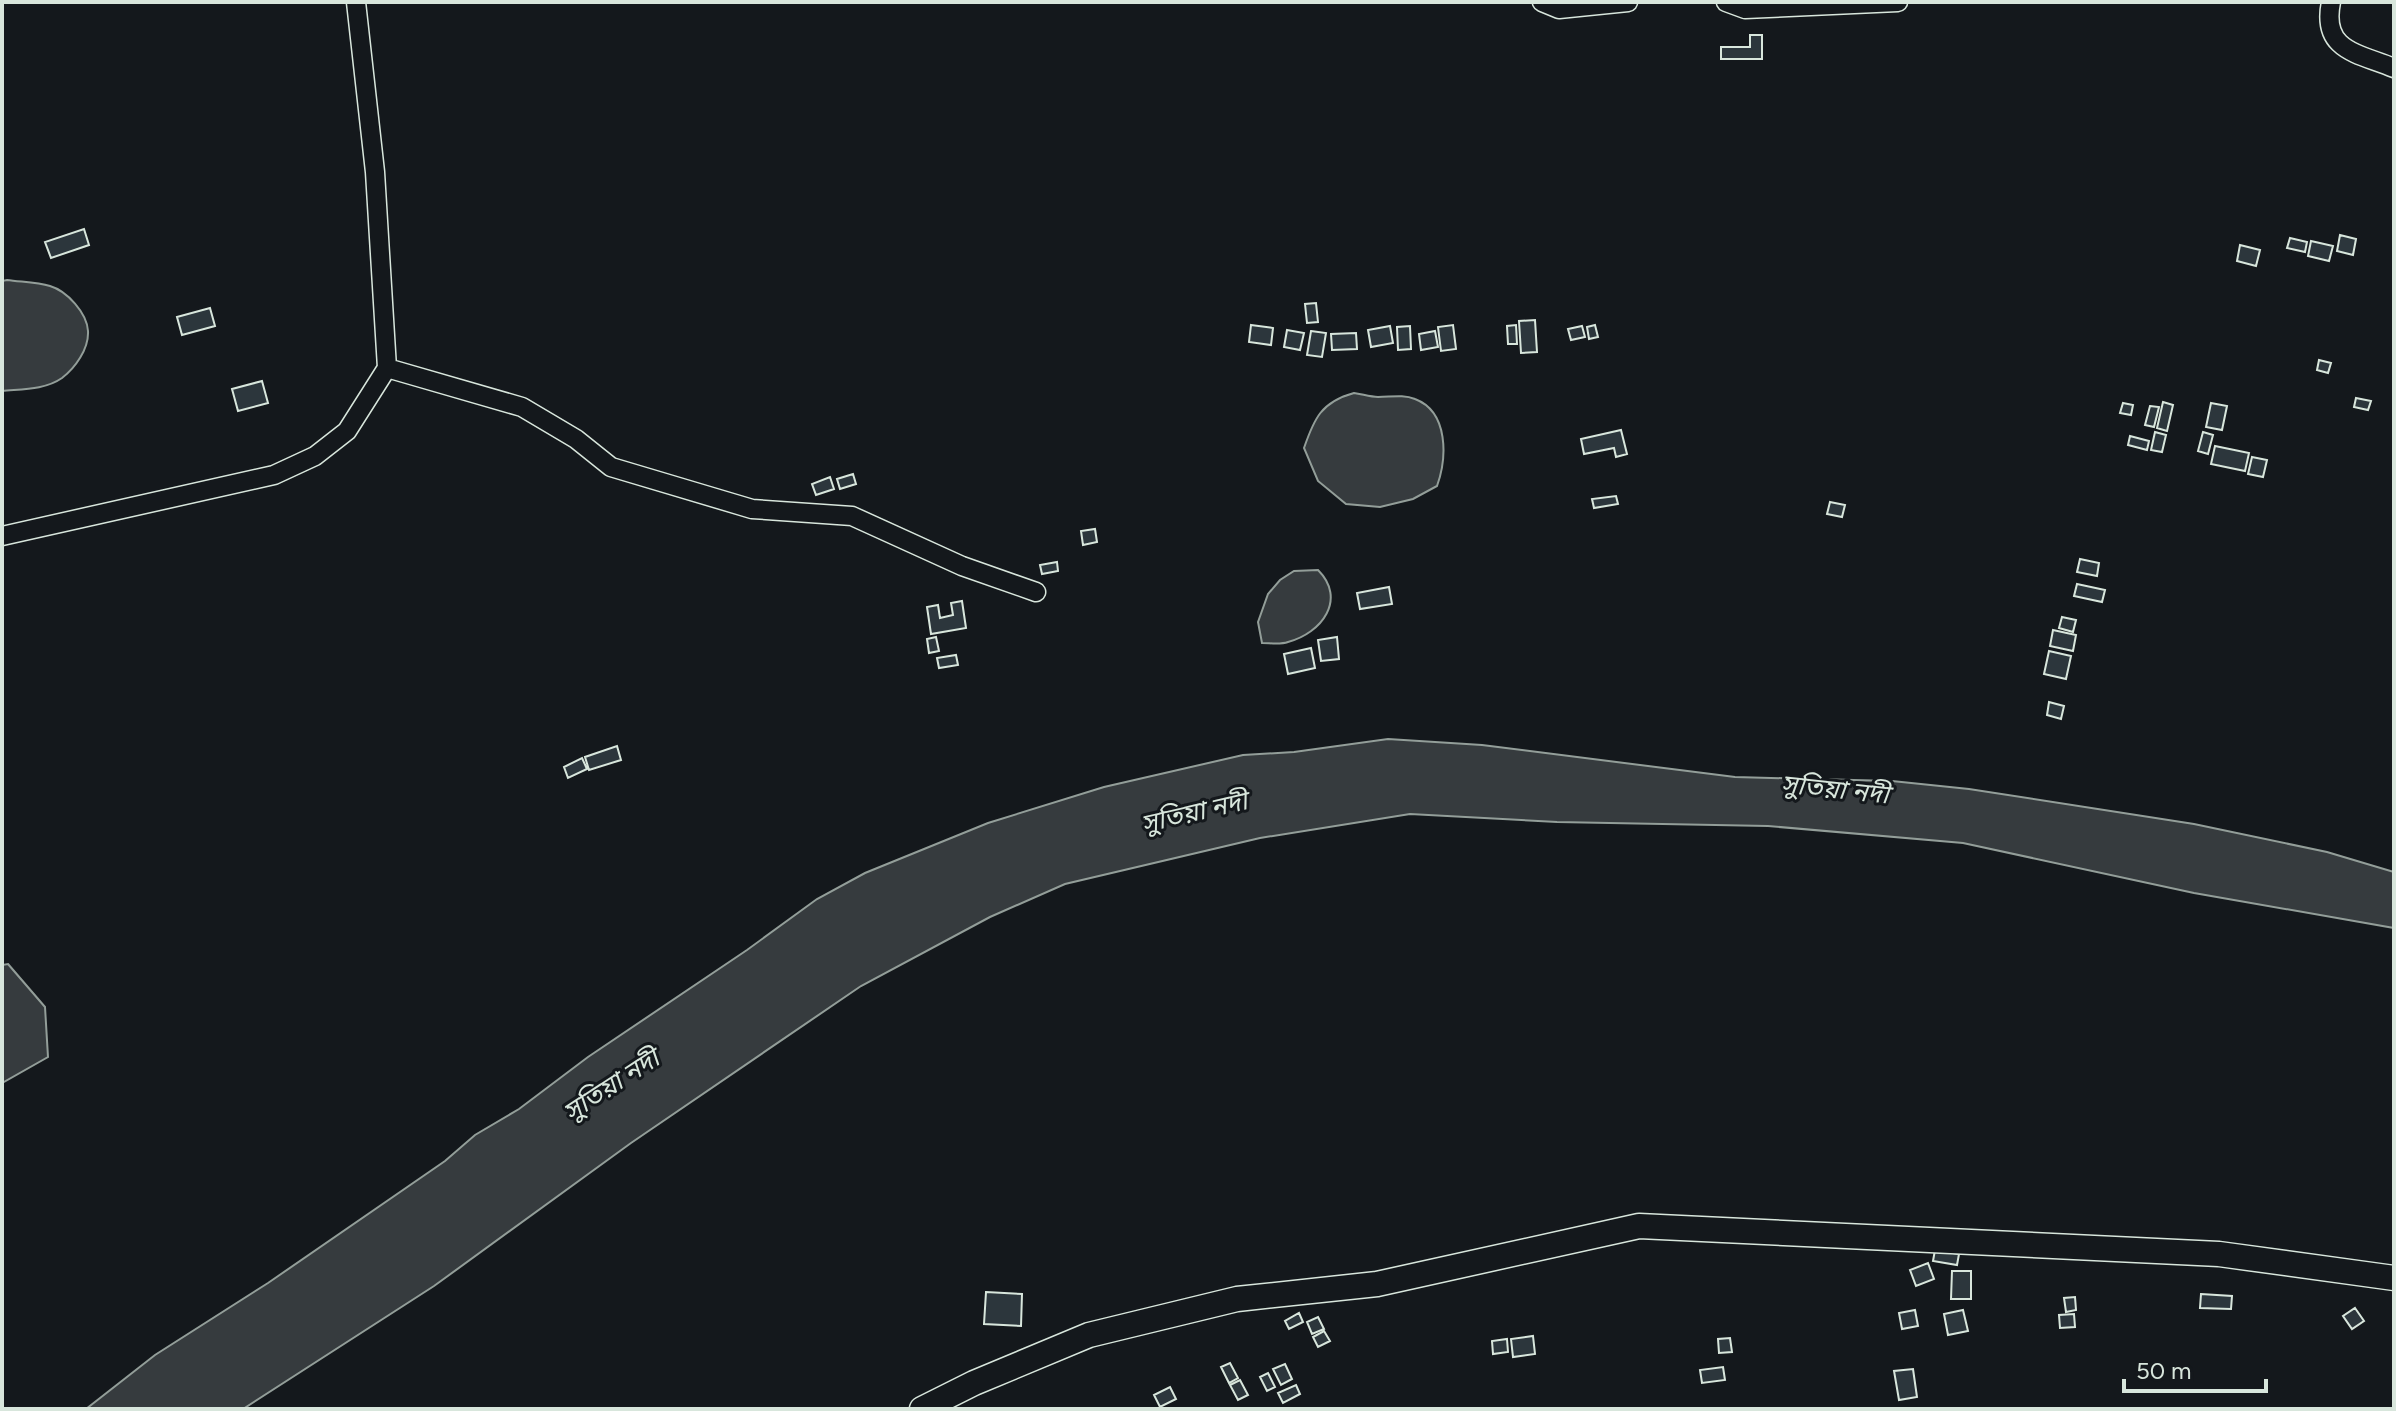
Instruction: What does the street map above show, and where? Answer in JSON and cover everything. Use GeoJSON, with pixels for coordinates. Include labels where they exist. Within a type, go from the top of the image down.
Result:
{"type":"FeatureCollection","features":[{"type":"Feature","properties":{"kind":"street"},"geometry":{"type":"LineString","coordinates":[[2,536],[274,475],[315,456],[347,431],[387,368],[375,172],[356,2]]}},
{"type":"Feature","properties":{"kind":"street"},"geometry":{"type":"LineString","coordinates":[[1542,2],[1559,9],[1628,2]]}},
{"type":"Feature","properties":{"kind":"street"},"geometry":{"type":"LineString","coordinates":[[1726,2],[1745,9],[1898,2]]}},
{"type":"Feature","properties":{"kind":"street"},"geometry":{"type":"LineString","coordinates":[[2331,2],[2331,35],[2338,45],[2394,68]]}},
{"type":"Feature","properties":{"kind":"street"},"geometry":{"type":"LineString","coordinates":[[387,368],[522,407],[576,439],[611,467],[752,509],[852,516],[962,566],[1036,592]]}},
{"type":"Feature","properties":{"kind":"street"},"geometry":{"type":"LineString","coordinates":[[922,1409],[974,1383],[1104,1332],[1237,1299],[1377,1284],[1639,1226],[2219,1254],[2394,1278]]}},
{"type":"Feature","properties":{"kind":"water"},"geometry":{"type":"Polygon","coordinates":[[[2,281],[50,286],[63,293],[84,317],[88,338],[84,351],[72,369],[55,382],[2,391],[2,281]]]}},
{"type":"Feature","properties":{"kind":"water"},"geometry":{"type":"Polygon","coordinates":[[[1354,393],[1375,397],[1410,397],[1426,405],[1440,425],[1442,437],[1443,462],[1437,486],[1413,499],[1380,507],[1346,504],[1318,481],[1304,448],[1311,428],[1326,407],[1354,393]]]}},
{"type":"Feature","properties":{"kind":"water"},"geometry":{"type":"Polygon","coordinates":[[[1318,570],[1330,592],[1327,614],[1300,638],[1278,644],[1262,643],[1258,622],[1268,594],[1280,580],[1294,571],[1318,570]]]}},
{"type":"Feature","properties":{"kind":"water","name":"সুতিয়া নদী"},"geometry":{"type":"Polygon","coordinates":[[[1388,739],[1482,745],[1735,777],[1892,781],[1969,789],[2194,824],[2327,852],[2394,872],[2394,928],[2194,893],[1963,843],[1768,826],[1557,822],[1410,814],[1260,838],[1065,884],[990,917],[861,986],[631,1143],[434,1286],[243,1409],[86,1409],[155,1355],[268,1283],[445,1161],[475,1135],[519,1109],[588,1057],[817,899],[865,873],[988,823],[1104,787],[1243,755],[1294,752],[1388,739]]]}},
{"type":"Feature","properties":{"kind":"water"},"geometry":{"type":"Polygon","coordinates":[[[8,964],[45,1007],[48,1057],[2,1083],[2,965],[8,964]]]}},
{"type":"Feature","properties":{"kind":"building"},"geometry":{"type":"Polygon","coordinates":[[[1750,35],[1762,35],[1762,59],[1721,59],[1721,47],[1750,47],[1750,35]]]}},
{"type":"Feature","properties":{"kind":"building"},"geometry":{"type":"Polygon","coordinates":[[[84,229],[89,245],[51,258],[45,242],[84,229]]]}},
{"type":"Feature","properties":{"kind":"building"},"geometry":{"type":"Polygon","coordinates":[[[2340,235],[2356,239],[2353,255],[2337,251],[2340,235]]]}},
{"type":"Feature","properties":{"kind":"building"},"geometry":{"type":"Polygon","coordinates":[[[2290,238],[2307,242],[2305,252],[2287,248],[2290,238]]]}},
{"type":"Feature","properties":{"kind":"building"},"geometry":{"type":"Polygon","coordinates":[[[2311,241],[2333,246],[2329,261],[2308,256],[2311,241]]]}},
{"type":"Feature","properties":{"kind":"building"},"geometry":{"type":"Polygon","coordinates":[[[2240,245],[2260,250],[2256,266],[2237,261],[2240,245]]]}},
{"type":"Feature","properties":{"kind":"building"},"geometry":{"type":"Polygon","coordinates":[[[1316,303],[1318,322],[1307,323],[1305,304],[1316,303]]]}},
{"type":"Feature","properties":{"kind":"building"},"geometry":{"type":"Polygon","coordinates":[[[210,308],[215,326],[182,335],[177,317],[210,308]]]}},
{"type":"Feature","properties":{"kind":"building"},"geometry":{"type":"Polygon","coordinates":[[[1535,320],[1537,352],[1521,353],[1519,321],[1535,320]]]}},
{"type":"Feature","properties":{"kind":"building"},"geometry":{"type":"Polygon","coordinates":[[[1251,325],[1273,328],[1271,345],[1249,342],[1251,325]]]}},
{"type":"Feature","properties":{"kind":"building"},"geometry":{"type":"Polygon","coordinates":[[[1453,325],[1456,349],[1441,351],[1438,327],[1453,325]]]}},
{"type":"Feature","properties":{"kind":"building"},"geometry":{"type":"Polygon","coordinates":[[[1516,325],[1517,344],[1508,344],[1507,326],[1516,325]]]}},
{"type":"Feature","properties":{"kind":"building"},"geometry":{"type":"Polygon","coordinates":[[[1595,325],[1598,337],[1589,339],[1587,327],[1595,325]]]}},
{"type":"Feature","properties":{"kind":"building"},"geometry":{"type":"Polygon","coordinates":[[[1390,326],[1393,343],[1371,347],[1368,330],[1390,326]]]}},
{"type":"Feature","properties":{"kind":"building"},"geometry":{"type":"Polygon","coordinates":[[[1410,326],[1411,349],[1398,350],[1397,327],[1410,326]]]}},
{"type":"Feature","properties":{"kind":"building"},"geometry":{"type":"Polygon","coordinates":[[[1582,326],[1585,337],[1571,340],[1568,329],[1582,326]]]}},
{"type":"Feature","properties":{"kind":"building"},"geometry":{"type":"Polygon","coordinates":[[[1287,330],[1304,333],[1300,350],[1284,347],[1287,330]]]}},
{"type":"Feature","properties":{"kind":"building"},"geometry":{"type":"Polygon","coordinates":[[[1311,331],[1326,333],[1322,357],[1307,355],[1311,331]]]}},
{"type":"Feature","properties":{"kind":"building"},"geometry":{"type":"Polygon","coordinates":[[[1435,331],[1438,347],[1421,350],[1419,334],[1435,331]]]}},
{"type":"Feature","properties":{"kind":"building"},"geometry":{"type":"Polygon","coordinates":[[[1356,333],[1357,349],[1332,350],[1331,334],[1356,333]]]}},
{"type":"Feature","properties":{"kind":"building"},"geometry":{"type":"Polygon","coordinates":[[[2319,360],[2331,363],[2328,373],[2317,370],[2319,360]]]}},
{"type":"Feature","properties":{"kind":"building"},"geometry":{"type":"Polygon","coordinates":[[[262,381],[268,403],[238,411],[232,389],[262,381]]]}},
{"type":"Feature","properties":{"kind":"building"},"geometry":{"type":"Polygon","coordinates":[[[2356,398],[2371,401],[2368,410],[2354,407],[2356,398]]]}},
{"type":"Feature","properties":{"kind":"building"},"geometry":{"type":"Polygon","coordinates":[[[2163,402],[2173,405],[2167,431],[2157,428],[2163,402]]]}},
{"type":"Feature","properties":{"kind":"building"},"geometry":{"type":"Polygon","coordinates":[[[2123,403],[2133,405],[2131,415],[2120,413],[2123,403]]]}},
{"type":"Feature","properties":{"kind":"building"},"geometry":{"type":"Polygon","coordinates":[[[2211,403],[2227,406],[2222,430],[2206,427],[2211,403]]]}},
{"type":"Feature","properties":{"kind":"building"},"geometry":{"type":"Polygon","coordinates":[[[2150,406],[2159,407],[2154,427],[2145,425],[2150,406]]]}},
{"type":"Feature","properties":{"kind":"building"},"geometry":{"type":"Polygon","coordinates":[[[1621,430],[1627,454],[1616,457],[1614,448],[1584,454],[1581,439],[1621,430]]]}},
{"type":"Feature","properties":{"kind":"building"},"geometry":{"type":"Polygon","coordinates":[[[2155,432],[2166,435],[2162,452],[2151,450],[2155,432]]]}},
{"type":"Feature","properties":{"kind":"building"},"geometry":{"type":"Polygon","coordinates":[[[2203,432],[2213,435],[2208,454],[2198,451],[2203,432]]]}},
{"type":"Feature","properties":{"kind":"building"},"geometry":{"type":"Polygon","coordinates":[[[2130,436],[2149,441],[2147,450],[2128,445],[2130,436]]]}},
{"type":"Feature","properties":{"kind":"building"},"geometry":{"type":"Polygon","coordinates":[[[2215,446],[2249,453],[2245,471],[2211,464],[2215,446]]]}},
{"type":"Feature","properties":{"kind":"building"},"geometry":{"type":"Polygon","coordinates":[[[2252,457],[2267,460],[2263,477],[2248,474],[2252,457]]]}},
{"type":"Feature","properties":{"kind":"building"},"geometry":{"type":"Polygon","coordinates":[[[853,474],[856,484],[840,489],[837,479],[853,474]]]}},
{"type":"Feature","properties":{"kind":"building"},"geometry":{"type":"Polygon","coordinates":[[[830,477],[834,489],[816,495],[812,484],[830,477]]]}},
{"type":"Feature","properties":{"kind":"building"},"geometry":{"type":"Polygon","coordinates":[[[1616,496],[1618,504],[1594,508],[1592,499],[1616,496]]]}},
{"type":"Feature","properties":{"kind":"building"},"geometry":{"type":"Polygon","coordinates":[[[1830,502],[1845,505],[1842,517],[1827,514],[1830,502]]]}},
{"type":"Feature","properties":{"kind":"building"},"geometry":{"type":"Polygon","coordinates":[[[1095,529],[1097,542],[1083,545],[1081,531],[1095,529]]]}},
{"type":"Feature","properties":{"kind":"building"},"geometry":{"type":"Polygon","coordinates":[[[2080,559],[2099,563],[2097,576],[2077,572],[2080,559]]]}},
{"type":"Feature","properties":{"kind":"building"},"geometry":{"type":"Polygon","coordinates":[[[1057,562],[1058,571],[1042,574],[1040,565],[1057,562]]]}},
{"type":"Feature","properties":{"kind":"building"},"geometry":{"type":"Polygon","coordinates":[[[2077,584],[2105,590],[2102,602],[2074,596],[2077,584]]]}},
{"type":"Feature","properties":{"kind":"building"},"geometry":{"type":"Polygon","coordinates":[[[1389,587],[1392,604],[1360,609],[1357,593],[1389,587]]]}},
{"type":"Feature","properties":{"kind":"building"},"geometry":{"type":"Polygon","coordinates":[[[962,601],[966,628],[931,634],[927,607],[938,605],[940,618],[953,615],[951,603],[962,601]]]}},
{"type":"Feature","properties":{"kind":"building"},"geometry":{"type":"Polygon","coordinates":[[[2062,617],[2076,620],[2073,632],[2059,628],[2062,617]]]}},
{"type":"Feature","properties":{"kind":"building"},"geometry":{"type":"Polygon","coordinates":[[[2053,630],[2076,635],[2073,651],[2050,646],[2053,630]]]}},
{"type":"Feature","properties":{"kind":"building"},"geometry":{"type":"Polygon","coordinates":[[[936,637],[939,651],[929,653],[927,639],[936,637]]]}},
{"type":"Feature","properties":{"kind":"building"},"geometry":{"type":"Polygon","coordinates":[[[1337,637],[1339,659],[1321,661],[1318,640],[1337,637]]]}},
{"type":"Feature","properties":{"kind":"building"},"geometry":{"type":"Polygon","coordinates":[[[1311,648],[1315,668],[1288,674],[1284,654],[1311,648]]]}},
{"type":"Feature","properties":{"kind":"building"},"geometry":{"type":"Polygon","coordinates":[[[2049,651],[2071,656],[2066,679],[2044,674],[2049,651]]]}},
{"type":"Feature","properties":{"kind":"building"},"geometry":{"type":"Polygon","coordinates":[[[956,655],[958,665],[939,668],[937,658],[956,655]]]}},
{"type":"Feature","properties":{"kind":"building"},"geometry":{"type":"Polygon","coordinates":[[[2049,702],[2064,706],[2061,719],[2047,715],[2049,702]]]}},
{"type":"Feature","properties":{"kind":"building"},"geometry":{"type":"Polygon","coordinates":[[[617,746],[621,760],[589,770],[585,757],[617,746]]]}},
{"type":"Feature","properties":{"kind":"building"},"geometry":{"type":"Polygon","coordinates":[[[582,758],[587,769],[568,778],[564,767],[582,758]]]}},
{"type":"Feature","properties":{"kind":"building"},"geometry":{"type":"Polygon","coordinates":[[[1935,1250],[1959,1254],[1957,1265],[1933,1261],[1935,1250]]]}},
{"type":"Feature","properties":{"kind":"building"},"geometry":{"type":"Polygon","coordinates":[[[1928,1263],[1934,1279],[1916,1286],[1910,1270],[1928,1263]]]}},
{"type":"Feature","properties":{"kind":"building"},"geometry":{"type":"Polygon","coordinates":[[[1952,1271],[1971,1271],[1971,1299],[1951,1299],[1952,1271]]]}},
{"type":"Feature","properties":{"kind":"building"},"geometry":{"type":"Polygon","coordinates":[[[986,1292],[1022,1294],[1021,1326],[984,1324],[986,1292]]]}},
{"type":"Feature","properties":{"kind":"building"},"geometry":{"type":"Polygon","coordinates":[[[2201,1294],[2232,1296],[2231,1309],[2200,1308],[2201,1294]]]}},
{"type":"Feature","properties":{"kind":"building"},"geometry":{"type":"Polygon","coordinates":[[[2075,1297],[2076,1310],[2066,1312],[2064,1298],[2075,1297]]]}},
{"type":"Feature","properties":{"kind":"building"},"geometry":{"type":"Polygon","coordinates":[[[2355,1308],[2364,1321],[2352,1329],[2343,1316],[2355,1308]]]}},
{"type":"Feature","properties":{"kind":"building"},"geometry":{"type":"Polygon","coordinates":[[[1915,1310],[1918,1326],[1902,1329],[1899,1313],[1915,1310]]]}},
{"type":"Feature","properties":{"kind":"building"},"geometry":{"type":"Polygon","coordinates":[[[1963,1310],[1968,1331],[1948,1335],[1944,1314],[1963,1310]]]}},
{"type":"Feature","properties":{"kind":"building"},"geometry":{"type":"Polygon","coordinates":[[[1299,1313],[1303,1322],[1289,1329],[1285,1321],[1299,1313]]]}},
{"type":"Feature","properties":{"kind":"building"},"geometry":{"type":"Polygon","coordinates":[[[2074,1314],[2075,1327],[2060,1328],[2059,1315],[2074,1314]]]}},
{"type":"Feature","properties":{"kind":"building"},"geometry":{"type":"Polygon","coordinates":[[[1318,1317],[1324,1329],[1312,1334],[1307,1322],[1318,1317]]]}},
{"type":"Feature","properties":{"kind":"building"},"geometry":{"type":"Polygon","coordinates":[[[1324,1331],[1330,1341],[1318,1347],[1313,1337],[1324,1331]]]}},
{"type":"Feature","properties":{"kind":"building"},"geometry":{"type":"Polygon","coordinates":[[[1533,1336],[1535,1354],[1513,1357],[1511,1339],[1533,1336]]]}},
{"type":"Feature","properties":{"kind":"building"},"geometry":{"type":"Polygon","coordinates":[[[1730,1338],[1732,1352],[1719,1353],[1718,1339],[1730,1338]]]}},
{"type":"Feature","properties":{"kind":"building"},"geometry":{"type":"Polygon","coordinates":[[[1507,1339],[1508,1352],[1493,1354],[1492,1341],[1507,1339]]]}},
{"type":"Feature","properties":{"kind":"building"},"geometry":{"type":"Polygon","coordinates":[[[1230,1363],[1238,1378],[1229,1383],[1221,1367],[1230,1363]]]}},
{"type":"Feature","properties":{"kind":"building"},"geometry":{"type":"Polygon","coordinates":[[[1285,1364],[1292,1379],[1281,1385],[1273,1369],[1285,1364]]]}},
{"type":"Feature","properties":{"kind":"building"},"geometry":{"type":"Polygon","coordinates":[[[1723,1367],[1725,1380],[1702,1383],[1700,1370],[1723,1367]]]}},
{"type":"Feature","properties":{"kind":"building"},"geometry":{"type":"Polygon","coordinates":[[[1913,1369],[1917,1397],[1899,1400],[1894,1371],[1913,1369]]]}},
{"type":"Feature","properties":{"kind":"building"},"geometry":{"type":"Polygon","coordinates":[[[1268,1373],[1275,1387],[1267,1391],[1260,1377],[1268,1373]]]}},
{"type":"Feature","properties":{"kind":"building"},"geometry":{"type":"Polygon","coordinates":[[[1240,1380],[1248,1395],[1238,1400],[1230,1385],[1240,1380]]]}},
{"type":"Feature","properties":{"kind":"building"},"geometry":{"type":"Polygon","coordinates":[[[1296,1385],[1300,1394],[1283,1403],[1278,1393],[1296,1385]]]}},
{"type":"Feature","properties":{"kind":"building"},"geometry":{"type":"Polygon","coordinates":[[[1170,1387],[1176,1399],[1160,1407],[1154,1395],[1170,1387]]]}}]}
